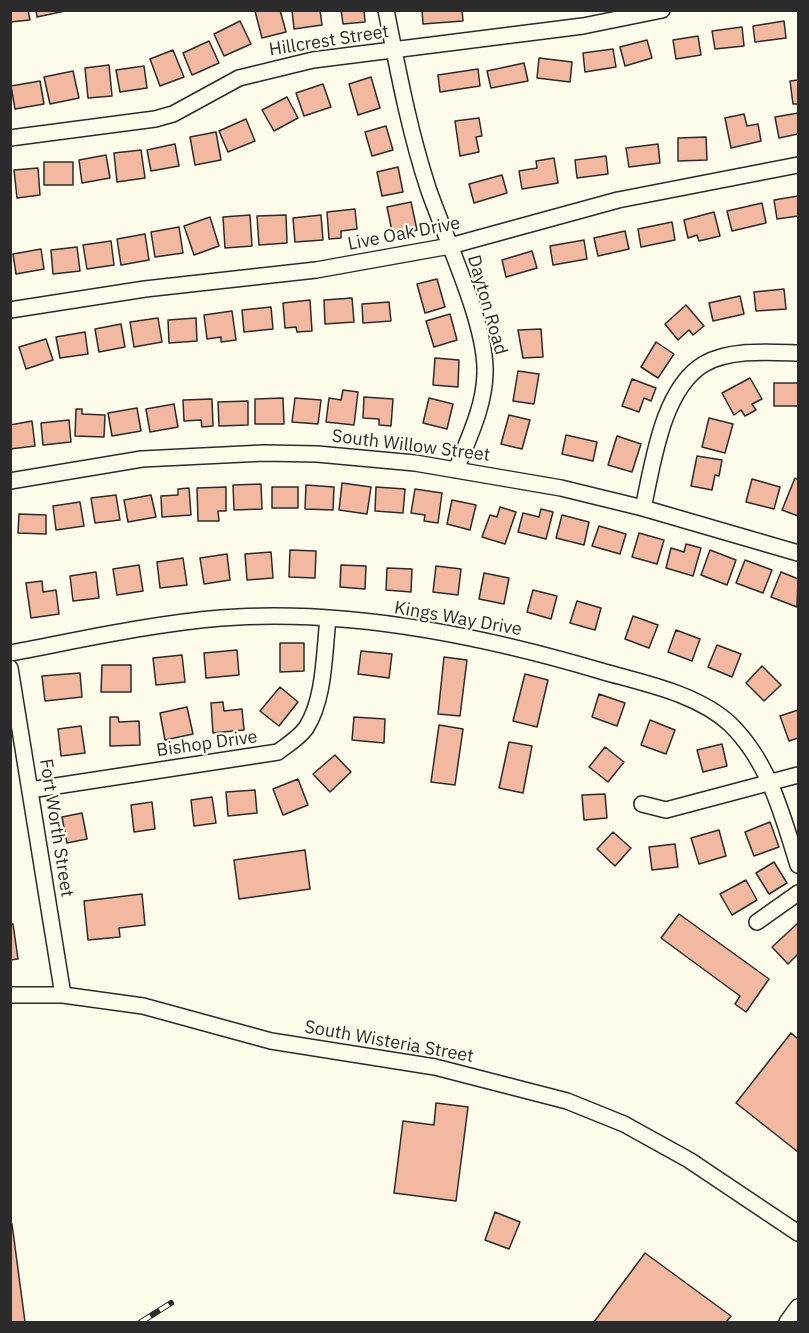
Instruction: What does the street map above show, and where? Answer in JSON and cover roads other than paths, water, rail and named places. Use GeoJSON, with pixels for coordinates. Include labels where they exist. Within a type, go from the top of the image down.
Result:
{"type":"FeatureCollection","features":[{"type":"Feature","properties":{"kind":"street","name":"Dayton Road"},"geometry":{"type":"LineString","coordinates":[[386,10],[415,144],[474,318],[484,355],[483,393],[456,470]]}},
{"type":"Feature","properties":{"kind":"street","name":"Hillcrest Street"},"geometry":{"type":"LineString","coordinates":[[10,138],[155,119],[173,114],[239,78],[272,68],[344,55],[394,51],[583,26],[662,10]]}},
{"type":"Feature","properties":{"kind":"street","name":"Live Oak Drive"},"geometry":{"type":"LineString","coordinates":[[10,310],[145,290],[316,270],[450,246],[618,200],[798,165]]}},
{"type":"Feature","properties":{"kind":"street"},"geometry":{"type":"LineString","coordinates":[[643,508],[660,433],[674,398],[686,377],[705,363],[727,356],[758,352],[798,353]]}},
{"type":"Feature","properties":{"kind":"street","name":"South Willow Street"},"geometry":{"type":"LineString","coordinates":[[10,481],[142,459],[264,453],[339,456],[415,463],[561,489],[643,508],[798,553]]}},
{"type":"Feature","properties":{"kind":"street","name":"Kings Way Drive"},"geometry":{"type":"LineString","coordinates":[[10,653],[220,618],[328,619],[437,631],[558,658],[655,687],[698,703],[728,723],[750,747],[771,783],[798,865]]}},
{"type":"Feature","properties":{"kind":"street","name":"Bishop Drive"},"geometry":{"type":"LineString","coordinates":[[30,790],[278,752],[306,727],[313,711],[320,684],[328,619]]}},
{"type":"Feature","properties":{"kind":"street","name":"Fort Worth Street"},"geometry":{"type":"LineString","coordinates":[[10,668],[63,994]]}},
{"type":"Feature","properties":{"kind":"street"},"geometry":{"type":"LineString","coordinates":[[642,804],[666,810],[798,775]]}},
{"type":"Feature","properties":{"kind":"street"},"geometry":{"type":"LineString","coordinates":[[757,922],[798,893]]}},
{"type":"Feature","properties":{"kind":"street","name":"South Wisteria Street"},"geometry":{"type":"LineString","coordinates":[[10,995],[63,994],[143,1006],[271,1041],[435,1067],[567,1101],[624,1124],[689,1160],[798,1233]]}},
{"type":"Feature","properties":{"kind":"street"},"geometry":{"type":"LineString","coordinates":[[787,1323],[798,1307]]}},
{"type":"Feature","properties":{"kind":"railway"},"geometry":{"type":"LineString","coordinates":[[141,1322],[171,1303]]}}]}
